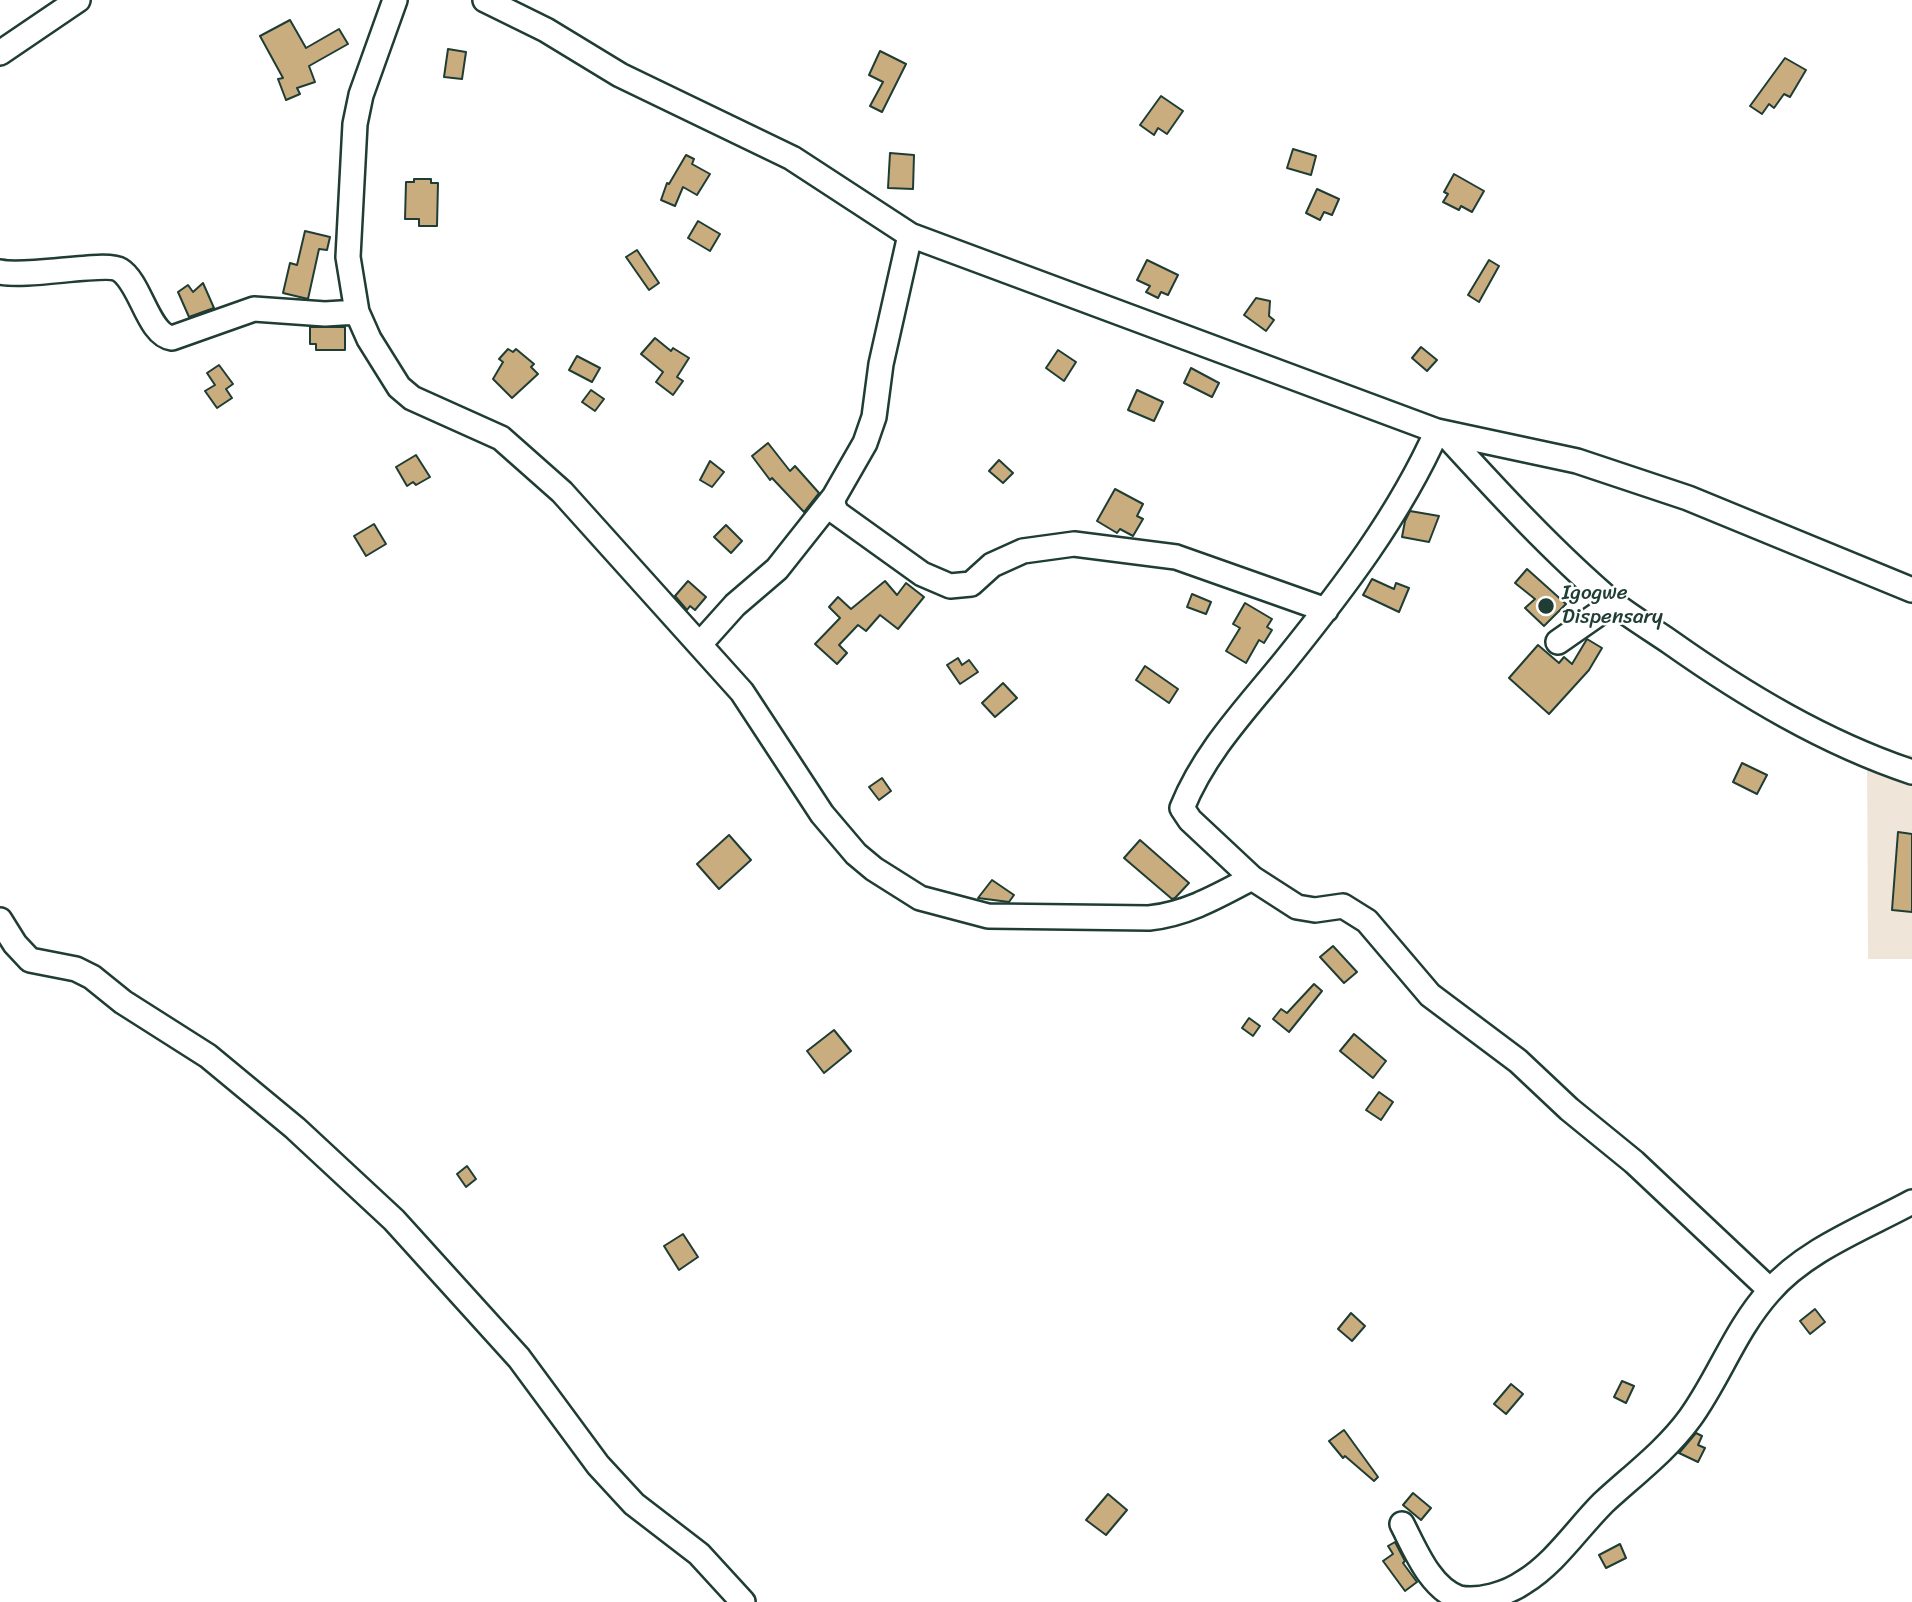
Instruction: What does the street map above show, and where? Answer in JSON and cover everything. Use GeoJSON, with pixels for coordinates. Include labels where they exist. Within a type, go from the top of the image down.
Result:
{"type":"FeatureCollection","features":[{"type":"Feature","properties":{"kind":"street"},"geometry":{"type":"LineString","coordinates":[[0,53],[78,0]]}},
{"type":"Feature","properties":{"kind":"street"},"geometry":{"type":"LineString","coordinates":[[396,0],[361,95],[355,124],[348,257],[357,312],[369,339],[399,387],[412,398],[501,438],[562,492],[742,692],[807,794],[856,854],[920,898],[988,916],[1149,918],[1172,916],[1199,906],[1252,878]]}},
{"type":"Feature","properties":{"kind":"street"},"geometry":{"type":"LineString","coordinates":[[492,1],[620,75],[792,158],[910,235],[1441,432],[1577,461],[1688,498],[1912,590]]}},
{"type":"Feature","properties":{"kind":"street"},"geometry":{"type":"LineString","coordinates":[[700,644],[734,605],[776,569],[834,497],[865,443],[874,417],[881,364],[910,235]]}},
{"type":"Feature","properties":{"kind":"street"},"geometry":{"type":"LineString","coordinates":[[0,272],[51,273],[107,266],[118,268],[129,277],[156,326],[166,337],[172,338],[254,309],[316,314],[357,312]]}},
{"type":"Feature","properties":{"kind":"street"},"geometry":{"type":"LineString","coordinates":[[1441,432],[1501,495],[1614,603],[1698,662],[1827,738],[1859,754],[1912,772]]}},
{"type":"Feature","properties":{"kind":"street"},"geometry":{"type":"LineString","coordinates":[[1441,432],[1388,523],[1326,610],[1215,746],[1197,774],[1182,808],[1190,820],[1252,878],[1305,910],[1343,906],[1367,921],[1430,995],[1518,1061],[1569,1109],[1634,1162],[1770,1290]]}},
{"type":"Feature","properties":{"kind":"street"},"geometry":{"type":"LineString","coordinates":[[834,497],[833,505],[845,520],[922,574],[950,586],[971,584],[992,565],[1023,551],[1074,544],[1176,557],[1326,610]]}},
{"type":"Feature","properties":{"kind":"street"},"geometry":{"type":"LineString","coordinates":[[1558,642],[1614,603]]}},
{"type":"Feature","properties":{"kind":"street"},"geometry":{"type":"LineString","coordinates":[[0,920],[15,944],[30,960],[76,970],[92,977],[123,1002],[208,1055],[295,1128],[394,1220],[519,1358],[598,1465],[634,1504],[699,1554],[743,1602]]}},
{"type":"Feature","properties":{"kind":"street"},"geometry":{"type":"LineString","coordinates":[[1402,1524],[1421,1561],[1445,1591],[1452,1595],[1481,1600],[1524,1582],[1548,1563],[1582,1525],[1688,1422],[1728,1351],[1770,1290],[1809,1257],[1912,1202]]}},
{"type":"Feature","properties":{"kind":"shaded area"},"geometry":{"type":"Polygon","coordinates":[[[1867,755],[1912,755],[1912,959],[1868,959],[1867,755]]]}},
{"type":"Feature","properties":{"kind":"building"},"geometry":{"type":"Polygon","coordinates":[[[290,20],[306,48],[339,29],[348,44],[309,66],[315,82],[297,88],[300,94],[286,100],[278,79],[283,78],[260,36],[290,20]]]}},
{"type":"Feature","properties":{"kind":"building"},"geometry":{"type":"Polygon","coordinates":[[[448,49],[466,52],[462,79],[444,77],[448,49]]]}},
{"type":"Feature","properties":{"kind":"building"},"geometry":{"type":"Polygon","coordinates":[[[880,51],[906,64],[882,112],[870,106],[883,82],[869,75],[880,51]]]}},
{"type":"Feature","properties":{"kind":"building"},"geometry":{"type":"Polygon","coordinates":[[[1785,58],[1806,70],[1790,97],[1784,94],[1774,108],[1769,104],[1762,114],[1750,106],[1785,58]]]}},
{"type":"Feature","properties":{"kind":"building"},"geometry":{"type":"Polygon","coordinates":[[[1161,96],[1183,111],[1167,134],[1158,128],[1154,135],[1140,125],[1161,96]]]}},
{"type":"Feature","properties":{"kind":"building"},"geometry":{"type":"Polygon","coordinates":[[[1293,149],[1316,156],[1311,175],[1287,168],[1293,149]]]}},
{"type":"Feature","properties":{"kind":"building"},"geometry":{"type":"Polygon","coordinates":[[[890,153],[914,155],[913,189],[888,188],[890,153]]]}},
{"type":"Feature","properties":{"kind":"building"},"geometry":{"type":"Polygon","coordinates":[[[686,155],[694,159],[692,164],[710,174],[697,195],[683,187],[675,206],[661,200],[667,183],[669,184],[686,155]]]}},
{"type":"Feature","properties":{"kind":"building"},"geometry":{"type":"Polygon","coordinates":[[[1454,174],[1484,191],[1472,212],[1461,206],[1459,210],[1443,202],[1448,194],[1444,192],[1454,174]]]}},
{"type":"Feature","properties":{"kind":"building"},"geometry":{"type":"Polygon","coordinates":[[[414,179],[431,179],[431,183],[438,183],[437,226],[419,226],[419,219],[405,219],[406,182],[414,182],[414,179]]]}},
{"type":"Feature","properties":{"kind":"building"},"geometry":{"type":"Polygon","coordinates":[[[1317,189],[1339,199],[1332,215],[1324,212],[1320,220],[1306,213],[1317,189]]]}},
{"type":"Feature","properties":{"kind":"building"},"geometry":{"type":"Polygon","coordinates":[[[698,221],[720,234],[710,251],[688,238],[698,221]]]}},
{"type":"Feature","properties":{"kind":"building"},"geometry":{"type":"Polygon","coordinates":[[[305,231],[330,237],[327,250],[319,249],[308,299],[283,293],[290,263],[297,265],[305,231]]]}},
{"type":"Feature","properties":{"kind":"building"},"geometry":{"type":"Polygon","coordinates":[[[637,250],[659,283],[649,290],[626,257],[637,250]]]}},
{"type":"Feature","properties":{"kind":"building"},"geometry":{"type":"Polygon","coordinates":[[[1147,260],[1178,275],[1168,295],[1161,292],[1158,298],[1146,292],[1150,286],[1137,280],[1147,260]]]}},
{"type":"Feature","properties":{"kind":"building"},"geometry":{"type":"Polygon","coordinates":[[[1489,260],[1499,266],[1479,302],[1468,295],[1489,260]]]}},
{"type":"Feature","properties":{"kind":"building"},"geometry":{"type":"Polygon","coordinates":[[[203,283],[214,308],[189,317],[178,292],[188,285],[193,292],[203,283]]]}},
{"type":"Feature","properties":{"kind":"building"},"geometry":{"type":"Polygon","coordinates":[[[1256,298],[1270,301],[1269,316],[1274,320],[1266,331],[1244,315],[1256,298]]]}},
{"type":"Feature","properties":{"kind":"building"},"geometry":{"type":"Polygon","coordinates":[[[310,327],[345,327],[345,350],[316,350],[316,344],[310,344],[310,327]]]}},
{"type":"Feature","properties":{"kind":"building"},"geometry":{"type":"Polygon","coordinates":[[[655,338],[671,351],[673,348],[689,358],[677,377],[683,381],[673,395],[656,382],[663,372],[641,354],[655,338]]]}},
{"type":"Feature","properties":{"kind":"building"},"geometry":{"type":"Polygon","coordinates":[[[1421,347],[1437,360],[1427,371],[1412,358],[1421,347]]]}},
{"type":"Feature","properties":{"kind":"building"},"geometry":{"type":"Polygon","coordinates":[[[508,349],[513,352],[516,349],[534,364],[531,367],[538,374],[512,398],[493,379],[503,362],[499,359],[508,349]]]}},
{"type":"Feature","properties":{"kind":"building"},"geometry":{"type":"Polygon","coordinates":[[[1058,350],[1076,362],[1064,381],[1046,368],[1058,350]]]}},
{"type":"Feature","properties":{"kind":"building"},"geometry":{"type":"Polygon","coordinates":[[[577,356],[600,368],[592,382],[569,370],[577,356]]]}},
{"type":"Feature","properties":{"kind":"building"},"geometry":{"type":"Polygon","coordinates":[[[219,365],[233,384],[226,389],[232,398],[217,408],[205,391],[215,385],[207,373],[219,365]]]}},
{"type":"Feature","properties":{"kind":"building"},"geometry":{"type":"Polygon","coordinates":[[[1191,368],[1219,383],[1212,397],[1184,383],[1191,368]]]}},
{"type":"Feature","properties":{"kind":"building"},"geometry":{"type":"Polygon","coordinates":[[[591,390],[604,399],[595,411],[582,402],[591,390]]]}},
{"type":"Feature","properties":{"kind":"building"},"geometry":{"type":"Polygon","coordinates":[[[1137,390],[1163,402],[1154,421],[1128,410],[1137,390]]]}},
{"type":"Feature","properties":{"kind":"building"},"geometry":{"type":"Polygon","coordinates":[[[768,443],[790,471],[795,466],[819,493],[804,512],[772,478],[770,480],[752,456],[768,443]]]}},
{"type":"Feature","properties":{"kind":"building"},"geometry":{"type":"Polygon","coordinates":[[[416,455],[430,477],[416,485],[413,482],[407,486],[396,467],[416,455]]]}},
{"type":"Feature","properties":{"kind":"building"},"geometry":{"type":"Polygon","coordinates":[[[999,460],[1013,473],[1003,483],[989,471],[999,460]]]}},
{"type":"Feature","properties":{"kind":"building"},"geometry":{"type":"Polygon","coordinates":[[[710,461],[724,472],[712,487],[700,480],[710,461]]]}},
{"type":"Feature","properties":{"kind":"building"},"geometry":{"type":"Polygon","coordinates":[[[1115,489],[1143,504],[1137,516],[1143,519],[1133,536],[1120,529],[1117,533],[1097,521],[1115,489]]]}},
{"type":"Feature","properties":{"kind":"building"},"geometry":{"type":"Polygon","coordinates":[[[1410,511],[1439,516],[1429,542],[1402,537],[1410,511]]]}},
{"type":"Feature","properties":{"kind":"building"},"geometry":{"type":"Polygon","coordinates":[[[374,524],[386,544],[366,556],[354,536],[374,524]]]}},
{"type":"Feature","properties":{"kind":"building"},"geometry":{"type":"Polygon","coordinates":[[[726,525],[742,541],[731,553],[714,537],[726,525]]]}},
{"type":"Feature","properties":{"kind":"building","name":"Igogwe Dispensary"},"geometry":{"type":"Polygon","coordinates":[[[1527,569],[1566,604],[1544,626],[1525,608],[1535,599],[1515,583],[1527,569]]]}},
{"type":"Feature","properties":{"kind":"building"},"geometry":{"type":"Polygon","coordinates":[[[1372,579],[1394,589],[1396,583],[1409,588],[1399,612],[1363,595],[1372,579]]]}},
{"type":"Feature","properties":{"kind":"building"},"geometry":{"type":"Polygon","coordinates":[[[688,581],[706,597],[695,610],[690,606],[687,610],[675,596],[688,581]]]}},
{"type":"Feature","properties":{"kind":"building"},"geometry":{"type":"Polygon","coordinates":[[[885,581],[897,595],[906,583],[924,597],[898,629],[880,615],[866,631],[858,625],[839,645],[847,653],[837,664],[815,644],[840,618],[829,607],[838,597],[851,609],[885,581]]]}},
{"type":"Feature","properties":{"kind":"building"},"geometry":{"type":"Polygon","coordinates":[[[1192,594],[1211,602],[1206,614],[1187,607],[1192,594]]]}},
{"type":"Feature","properties":{"kind":"building"},"geometry":{"type":"Polygon","coordinates":[[[1245,603],[1272,619],[1267,627],[1272,630],[1264,643],[1259,640],[1246,663],[1226,651],[1240,628],[1233,624],[1245,603]]]}},
{"type":"Feature","properties":{"kind":"building"},"geometry":{"type":"Polygon","coordinates":[[[1587,639],[1602,648],[1589,670],[1549,714],[1509,678],[1538,645],[1559,663],[1564,657],[1572,664],[1587,639]]]}},
{"type":"Feature","properties":{"kind":"building"},"geometry":{"type":"Polygon","coordinates":[[[958,658],[962,665],[969,660],[978,672],[960,684],[947,665],[958,658]]]}},
{"type":"Feature","properties":{"kind":"building"},"geometry":{"type":"Polygon","coordinates":[[[1145,666],[1178,689],[1169,703],[1136,680],[1145,666]]]}},
{"type":"Feature","properties":{"kind":"building"},"geometry":{"type":"Polygon","coordinates":[[[1003,683],[1017,698],[995,717],[982,703],[1003,683]]]}},
{"type":"Feature","properties":{"kind":"building"},"geometry":{"type":"Polygon","coordinates":[[[1742,763],[1767,775],[1757,794],[1733,782],[1742,763]]]}},
{"type":"Feature","properties":{"kind":"building"},"geometry":{"type":"Polygon","coordinates":[[[882,778],[891,791],[879,800],[869,787],[882,778]]]}},
{"type":"Feature","properties":{"kind":"building"},"geometry":{"type":"Polygon","coordinates":[[[1898,832],[1912,834],[1912,912],[1892,910],[1898,832]]]}},
{"type":"Feature","properties":{"kind":"building"},"geometry":{"type":"Polygon","coordinates":[[[729,835],[751,860],[719,889],[697,864],[729,835]]]}},
{"type":"Feature","properties":{"kind":"building"},"geometry":{"type":"Polygon","coordinates":[[[1140,840],[1189,883],[1175,898],[1172,899],[1124,858],[1140,840]]]}},
{"type":"Feature","properties":{"kind":"building"},"geometry":{"type":"Polygon","coordinates":[[[992,880],[1014,895],[1009,902],[978,898],[992,880]]]}},
{"type":"Feature","properties":{"kind":"building"},"geometry":{"type":"Polygon","coordinates":[[[1333,946],[1357,972],[1344,983],[1320,957],[1333,946]]]}},
{"type":"Feature","properties":{"kind":"building"},"geometry":{"type":"Polygon","coordinates":[[[1314,984],[1322,991],[1289,1032],[1273,1019],[1281,1009],[1287,1013],[1314,984]]]}},
{"type":"Feature","properties":{"kind":"building"},"geometry":{"type":"Polygon","coordinates":[[[1249,1018],[1260,1026],[1253,1036],[1242,1028],[1249,1018]]]}},
{"type":"Feature","properties":{"kind":"building"},"geometry":{"type":"Polygon","coordinates":[[[834,1030],[851,1051],[824,1073],[807,1051],[834,1030]]]}},
{"type":"Feature","properties":{"kind":"building"},"geometry":{"type":"Polygon","coordinates":[[[1354,1034],[1386,1061],[1373,1078],[1340,1051],[1354,1034]]]}},
{"type":"Feature","properties":{"kind":"building"},"geometry":{"type":"Polygon","coordinates":[[[1379,1092],[1393,1102],[1381,1120],[1366,1110],[1379,1092]]]}},
{"type":"Feature","properties":{"kind":"building"},"geometry":{"type":"Polygon","coordinates":[[[467,1166],[476,1179],[466,1187],[457,1174],[467,1166]]]}},
{"type":"Feature","properties":{"kind":"building"},"geometry":{"type":"Polygon","coordinates":[[[683,1234],[698,1257],[679,1270],[664,1246],[683,1234]]]}},
{"type":"Feature","properties":{"kind":"building"},"geometry":{"type":"Polygon","coordinates":[[[1815,1309],[1825,1322],[1810,1334],[1800,1321],[1815,1309]]]}},
{"type":"Feature","properties":{"kind":"building"},"geometry":{"type":"Polygon","coordinates":[[[1351,1313],[1365,1326],[1352,1341],[1338,1329],[1351,1313]]]}},
{"type":"Feature","properties":{"kind":"building"},"geometry":{"type":"Polygon","coordinates":[[[1622,1381],[1634,1386],[1626,1403],[1614,1397],[1622,1381]]]}},
{"type":"Feature","properties":{"kind":"building"},"geometry":{"type":"Polygon","coordinates":[[[1511,1384],[1523,1394],[1506,1414],[1494,1404],[1511,1384]]]}},
{"type":"Feature","properties":{"kind":"building"},"geometry":{"type":"Polygon","coordinates":[[[1344,1430],[1378,1477],[1374,1481],[1345,1456],[1343,1458],[1329,1441],[1344,1430]]]}},
{"type":"Feature","properties":{"kind":"building"},"geometry":{"type":"Polygon","coordinates":[[[1696,1433],[1702,1436],[1698,1445],[1705,1448],[1698,1462],[1679,1453],[1696,1433]]]}},
{"type":"Feature","properties":{"kind":"building"},"geometry":{"type":"Polygon","coordinates":[[[1413,1493],[1431,1508],[1421,1520],[1403,1505],[1413,1493]]]}},
{"type":"Feature","properties":{"kind":"building"},"geometry":{"type":"Polygon","coordinates":[[[1108,1494],[1127,1510],[1106,1535],[1086,1520],[1108,1494]]]}},
{"type":"Feature","properties":{"kind":"building"},"geometry":{"type":"Polygon","coordinates":[[[1395,1542],[1405,1561],[1403,1563],[1417,1582],[1405,1591],[1383,1561],[1393,1554],[1388,1546],[1395,1542]]]}},
{"type":"Feature","properties":{"kind":"building"},"geometry":{"type":"Polygon","coordinates":[[[1620,1544],[1626,1558],[1606,1568],[1599,1555],[1620,1544]]]}},
{"type":"Feature","properties":{"kind":"place","name":"Igogwe Dispensary"},"geometry":{"type":"Point","coordinates":[1546,606]}}]}
